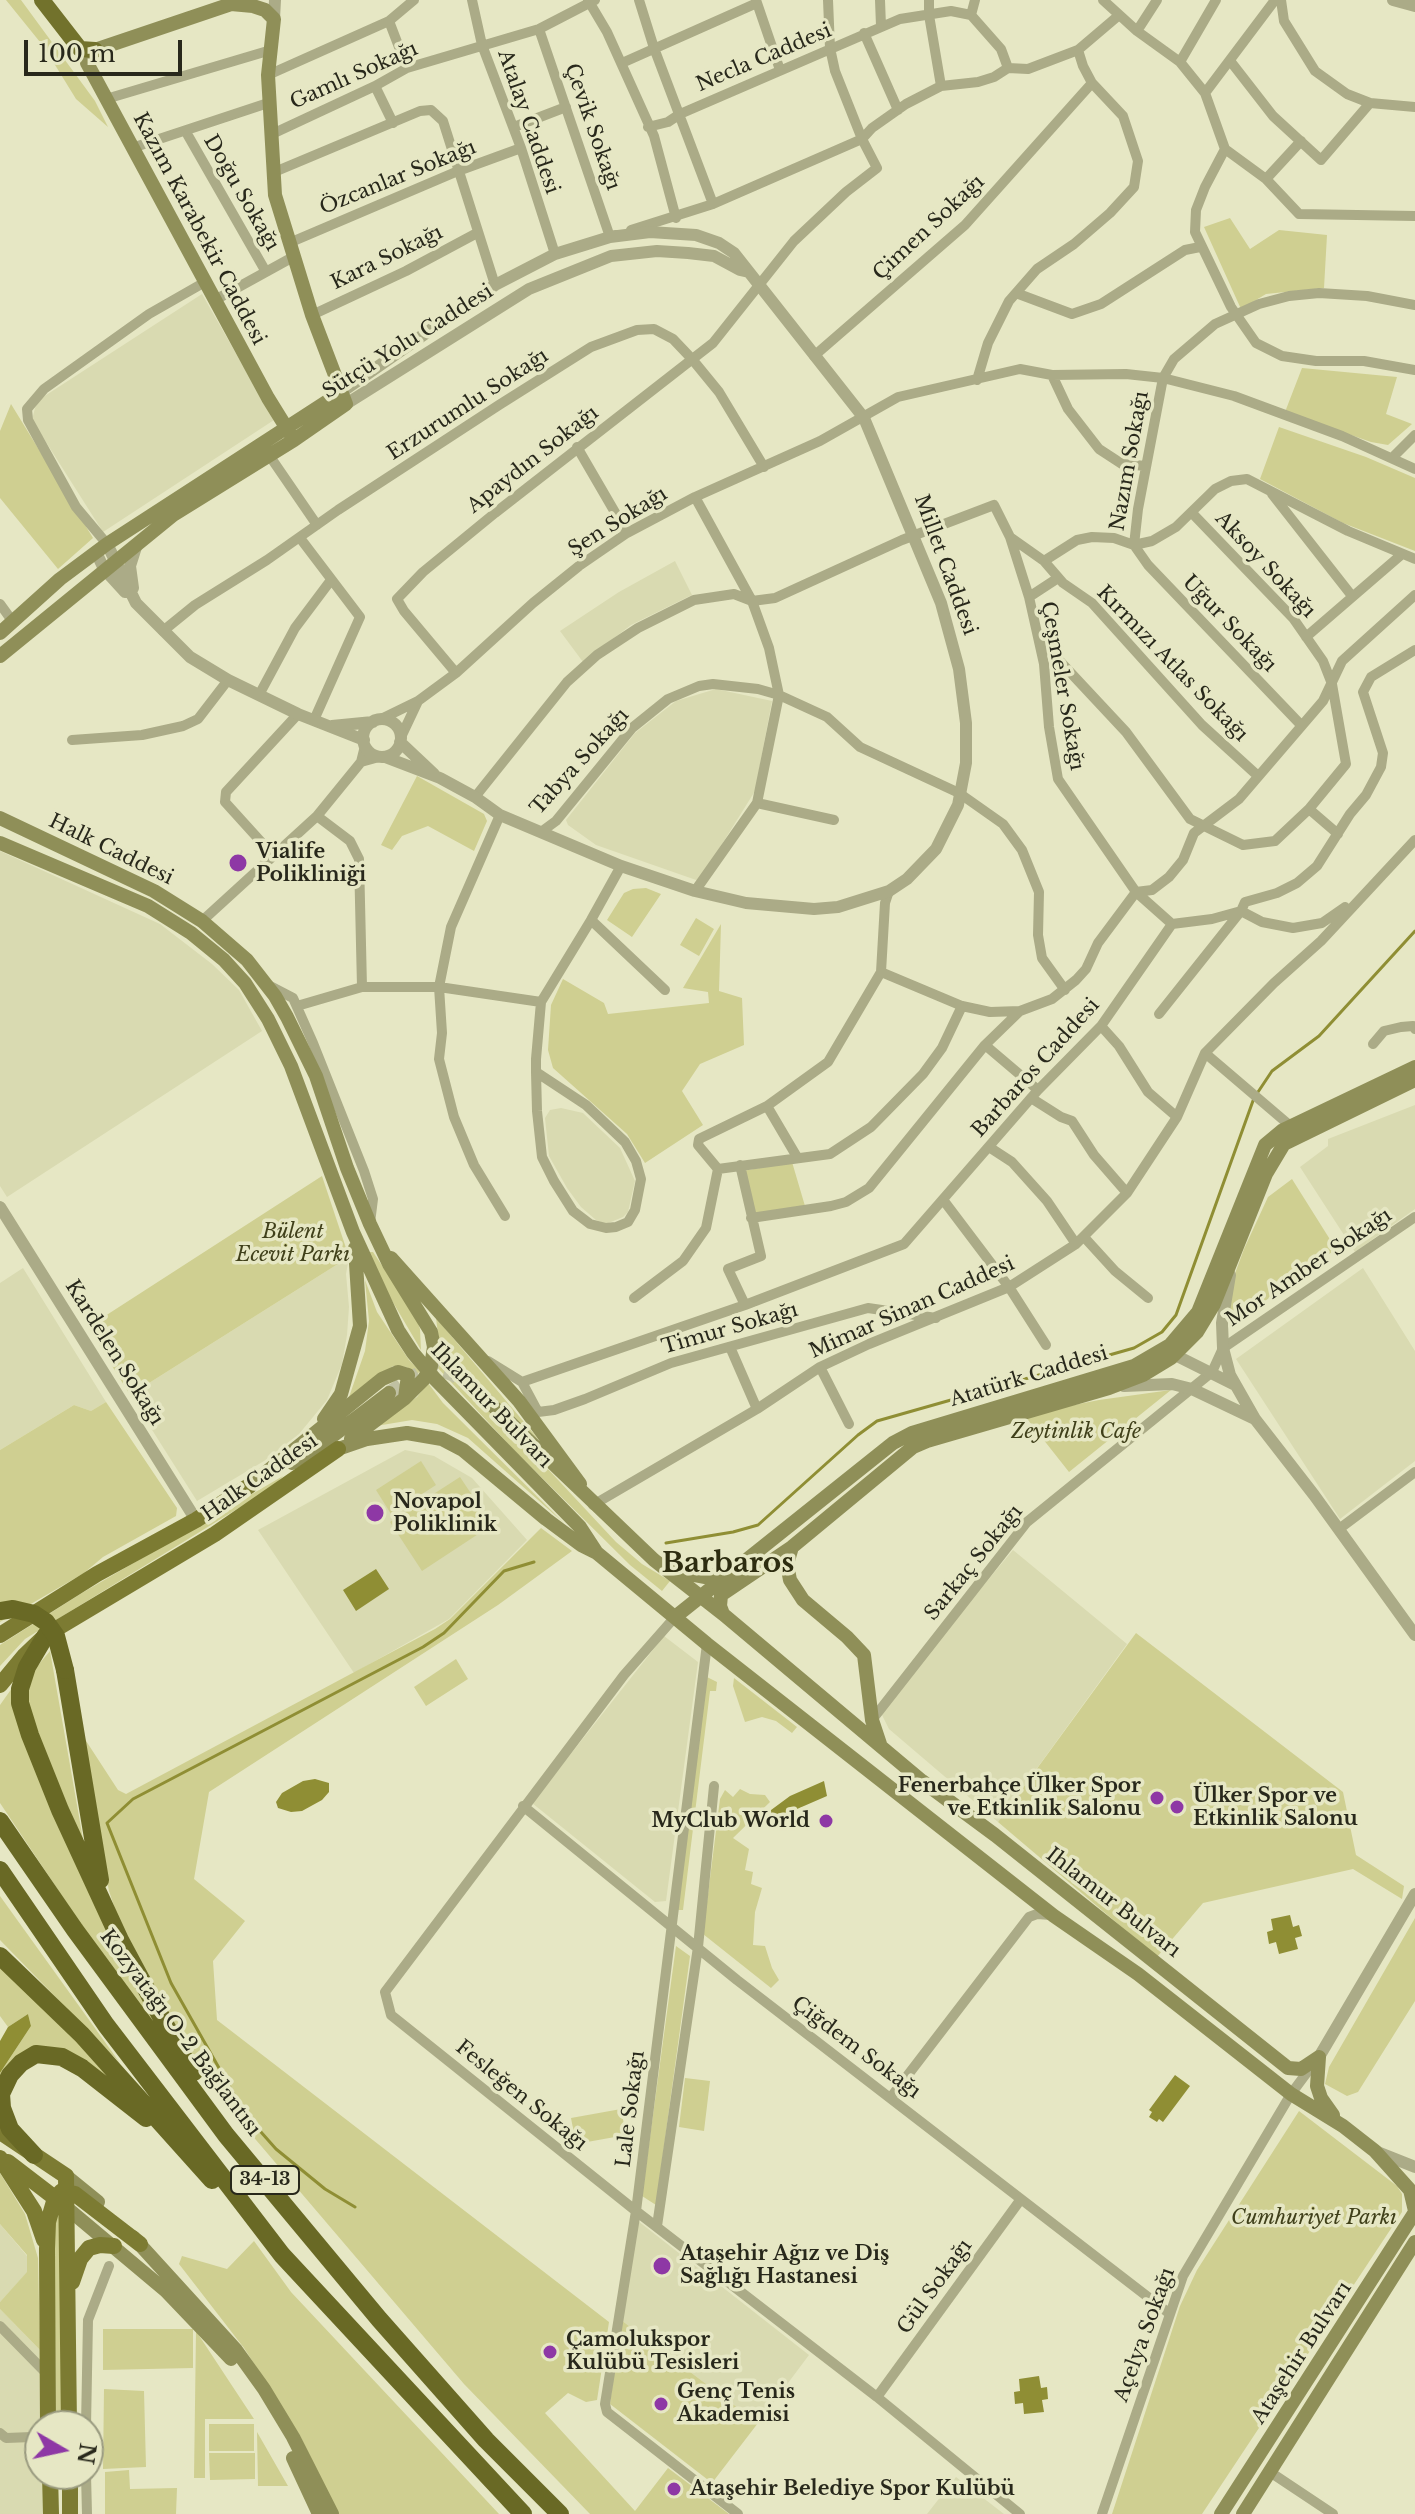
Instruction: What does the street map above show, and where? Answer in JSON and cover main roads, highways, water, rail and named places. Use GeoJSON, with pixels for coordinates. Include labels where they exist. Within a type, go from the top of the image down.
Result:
{"type":"FeatureCollection","features":[{"type":"Feature","properties":{"kind":"highway"},"geometry":{"type":"LineString","coordinates":[[42,0],[80,49],[95,50]]}},
{"type":"Feature","properties":{"kind":"highway"},"geometry":{"type":"LineString","coordinates":[[0,1611],[13,1609],[34,1614],[46,1622],[56,1636],[65,1670],[99,1877],[120,1940]]}},
{"type":"Feature","properties":{"kind":"highway"},"geometry":{"type":"LineString","coordinates":[[46,1635],[27,1667],[20,1689],[20,1703],[60,1810],[120,1940],[181,2054],[303,2224]]}},
{"type":"Feature","properties":{"kind":"highway","name":"Kozyatağı O-2 Bağlantısı"},"geometry":{"type":"LineString","coordinates":[[0,1821],[75,1930],[226,2135],[456,2407],[560,2514]]}},
{"type":"Feature","properties":{"kind":"highway","name":"34-13"},"geometry":{"type":"LineString","coordinates":[[0,1870],[106,2025],[282,2255],[523,2514]]}},
{"type":"Feature","properties":{"kind":"highway"},"geometry":{"type":"LineString","coordinates":[[0,1956],[82,2035],[282,2255]]}},
{"type":"Feature","properties":{"kind":"highway"},"geometry":{"type":"LineString","coordinates":[[34,2155],[10,2129],[2,2108],[1,2094],[10,2075],[21,2063],[36,2054],[62,2057],[82,2068],[111,2089],[197,2164]]}},
{"type":"Feature","properties":{"kind":"main road"},"geometry":{"type":"LineString","coordinates":[[95,50],[235,2]]}},
{"type":"Feature","properties":{"kind":"main road","name":"Sütçü Yolu Caddesi"},"geometry":{"type":"LineString","coordinates":[[0,633],[60,579],[102,548],[290,435],[343,399],[312,315],[275,195],[268,103],[274,19],[265,10],[235,2]]}},
{"type":"Feature","properties":{"kind":"main road","name":"Kazım Karabekir Caddesi"},"geometry":{"type":"LineString","coordinates":[[95,50],[88,55],[87,63],[290,435]]}},
{"type":"Feature","properties":{"kind":"main road","name":"Sütçü Yolu Caddesi"},"geometry":{"type":"LineString","coordinates":[[0,656],[173,515],[269,455],[290,435]]}},
{"type":"Feature","properties":{"kind":"main road"},"geometry":{"type":"LineString","coordinates":[[13,622],[25,636]]}},
{"type":"Feature","properties":{"kind":"main road","name":"Halk Caddesi"},"geometry":{"type":"LineString","coordinates":[[0,818],[154,891],[202,921],[247,960],[267,984],[316,1076],[347,1168],[370,1224],[431,1332],[433,1357],[424,1379],[404,1399],[338,1449],[215,1534],[46,1635],[2,1682]]}},
{"type":"Feature","properties":{"kind":"main road","name":"Halk Caddesi"},"geometry":{"type":"LineString","coordinates":[[0,843],[148,906],[191,933],[224,960],[245,983],[268,1019],[291,1066],[353,1232]]}},
{"type":"Feature","properties":{"kind":"main road","name":"Atatürk Caddesi"},"geometry":{"type":"LineString","coordinates":[[721,1595],[792,1547],[913,1447],[1143,1375],[1197,1332],[1232,1264],[1276,1154],[1295,1130],[1415,1067]]}},
{"type":"Feature","properties":{"kind":"main road","name":"Atatürk Caddesi"},"geometry":{"type":"LineString","coordinates":[[675,1617],[893,1443],[912,1433],[1134,1366],[1169,1352],[1198,1312],[1265,1145],[1272,1137],[1415,1080]]}},
{"type":"Feature","properties":{"kind":"main road"},"geometry":{"type":"LineString","coordinates":[[311,1437],[341,1394],[360,1326],[360,1288],[353,1232]]}},
{"type":"Feature","properties":{"kind":"main road","name":"Ihlamur Bulvarı"},"geometry":{"type":"LineString","coordinates":[[353,1232],[388,1312],[413,1353],[580,1527],[597,1553]]}},
{"type":"Feature","properties":{"kind":"main road","name":"Halk Caddesi"},"geometry":{"type":"LineString","coordinates":[[384,1253],[394,1260],[535,1416],[593,1505]]}},
{"type":"Feature","properties":{"kind":"main road"},"geometry":{"type":"LineString","coordinates":[[0,1635],[97,1574],[196,1520],[249,1486],[344,1408],[392,1374],[408,1375],[404,1399]]}},
{"type":"Feature","properties":{"kind":"main road"},"geometry":{"type":"LineString","coordinates":[[475,1389],[593,1505],[699,1598],[721,1595],[723,1614]]}},
{"type":"Feature","properties":{"kind":"main road"},"geometry":{"type":"LineString","coordinates":[[249,1486],[326,1441],[389,1393]]}},
{"type":"Feature","properties":{"kind":"main road","name":"Ihlamur Bulvarı"},"geometry":{"type":"LineString","coordinates":[[338,1449],[367,1439],[407,1433],[442,1439],[463,1450],[546,1519],[597,1553],[707,1644],[1054,1916],[1138,1974],[1291,2094],[1343,2126],[1375,2151],[1410,2186]]}},
{"type":"Feature","properties":{"kind":"main road"},"geometry":{"type":"LineString","coordinates":[[792,1547],[787,1564],[790,1580],[803,1600],[858,1646],[864,1655],[872,1720],[880,1744]]}},
{"type":"Feature","properties":{"kind":"main road"},"geometry":{"type":"LineString","coordinates":[[664,1568],[704,1577],[731,1573]]}},
{"type":"Feature","properties":{"kind":"main road","name":"Ihlamur Bulvarı"},"geometry":{"type":"LineString","coordinates":[[699,1598],[723,1614],[922,1781],[995,1835],[1288,2068],[1301,2069],[1319,2057],[1317,2086],[1321,2098],[1343,2126]]}},
{"type":"Feature","properties":{"kind":"main road"},"geometry":{"type":"LineString","coordinates":[[0,2132],[34,2155],[64,2193],[114,2246],[166,2291],[239,2370],[280,2431],[319,2514]]}},
{"type":"Feature","properties":{"kind":"main road"},"geometry":{"type":"LineString","coordinates":[[0,2157],[64,2193],[83,2200],[140,2244],[236,2350],[264,2389],[293,2437],[332,2514]]}},
{"type":"Feature","properties":{"kind":"main road"},"geometry":{"type":"LineString","coordinates":[[0,2157],[34,2211],[47,2249]]}},
{"type":"Feature","properties":{"kind":"main road","name":"Ataşehir Bulvarı"},"geometry":{"type":"LineString","coordinates":[[1221,2514],[1415,2212],[1410,2186]]}},
{"type":"Feature","properties":{"kind":"main road"},"geometry":{"type":"LineString","coordinates":[[48,2410],[48,2222],[64,2193]]}},
{"type":"Feature","properties":{"kind":"main road"},"geometry":{"type":"LineString","coordinates":[[64,2193],[69,2410]]}},
{"type":"Feature","properties":{"kind":"main road","name":"Ataşehir Bulvarı"},"geometry":{"type":"LineString","coordinates":[[1243,2514],[1415,2242]]}},
{"type":"Feature","properties":{"kind":"main road"},"geometry":{"type":"LineString","coordinates":[[68,2299],[80,2259],[89,2248],[114,2246]]}},
{"type":"Feature","properties":{"kind":"main road"},"geometry":{"type":"LineString","coordinates":[[50,2490],[51,2514]]}},
{"type":"Feature","properties":{"kind":"main road"},"geometry":{"type":"LineString","coordinates":[[70,2490],[70,2514]]}},
{"type":"Feature","properties":{"kind":"waterway"},"geometry":{"type":"LineString","coordinates":[[666,1543],[758,1525],[877,1421],[1134,1348],[1162,1332],[1176,1315],[1254,1098],[1272,1071],[1319,1036],[1415,931]]}},
{"type":"Feature","properties":{"kind":"waterway"},"geometry":{"type":"LineString","coordinates":[[355,2207],[325,2189],[276,2149],[245,2114],[171,1983],[107,1823],[133,1799],[423,1647],[444,1633],[504,1571],[534,1562]]}},
{"type":"Feature","properties":{"kind":"tunnel"},"geometry":{"type":"LineString","coordinates":[[389,1393],[423,1371],[436,1368],[475,1389]]}},
{"type":"Feature","properties":{"kind":"place","name":"Vialife Polikliniği"},"geometry":{"type":"Point","coordinates":[238,863]}},
{"type":"Feature","properties":{"kind":"place","name":"Novapol Poliklinik"},"geometry":{"type":"Point","coordinates":[375,1513]}},
{"type":"Feature","properties":{"kind":"place","name":"Fenerbahçe Ülker Spor ve Etkinlik Salonu"},"geometry":{"type":"Point","coordinates":[1157,1798]}},
{"type":"Feature","properties":{"kind":"place","name":"Ülker Spor ve Etkinlik Salonu"},"geometry":{"type":"Point","coordinates":[1177,1807]}},
{"type":"Feature","properties":{"kind":"place","name":"MyClub World"},"geometry":{"type":"Point","coordinates":[826,1821]}},
{"type":"Feature","properties":{"kind":"place","name":"Ataşehir Ağız ve Diş Sağlığı Hastanesi"},"geometry":{"type":"Point","coordinates":[662,2266]}},
{"type":"Feature","properties":{"kind":"place","name":"Çamolukspor Kulübü Tesisleri"},"geometry":{"type":"Point","coordinates":[550,2352]}},
{"type":"Feature","properties":{"kind":"place","name":"Genç Tenis Akademisi"},"geometry":{"type":"Point","coordinates":[661,2404]}},
{"type":"Feature","properties":{"kind":"place","name":"Ataşehir Belediye Spor Kulübü"},"geometry":{"type":"Point","coordinates":[674,2489]}},
{"type":"Feature","properties":{"kind":"district","name":"Barbaros"},"geometry":{"type":"Point","coordinates":[728,1564]}},
{"type":"Feature","properties":{"kind":"park label","name":"Bülent Ecevit Parkı"},"geometry":{"type":"Point","coordinates":[293,1244]}},
{"type":"Feature","properties":{"kind":"park label","name":"Zeytinlik Cafe"},"geometry":{"type":"Point","coordinates":[1076,1432]}},
{"type":"Feature","properties":{"kind":"park label","name":"Cumhuriyet Parkı"},"geometry":{"type":"Point","coordinates":[1314,2218]}}]}
